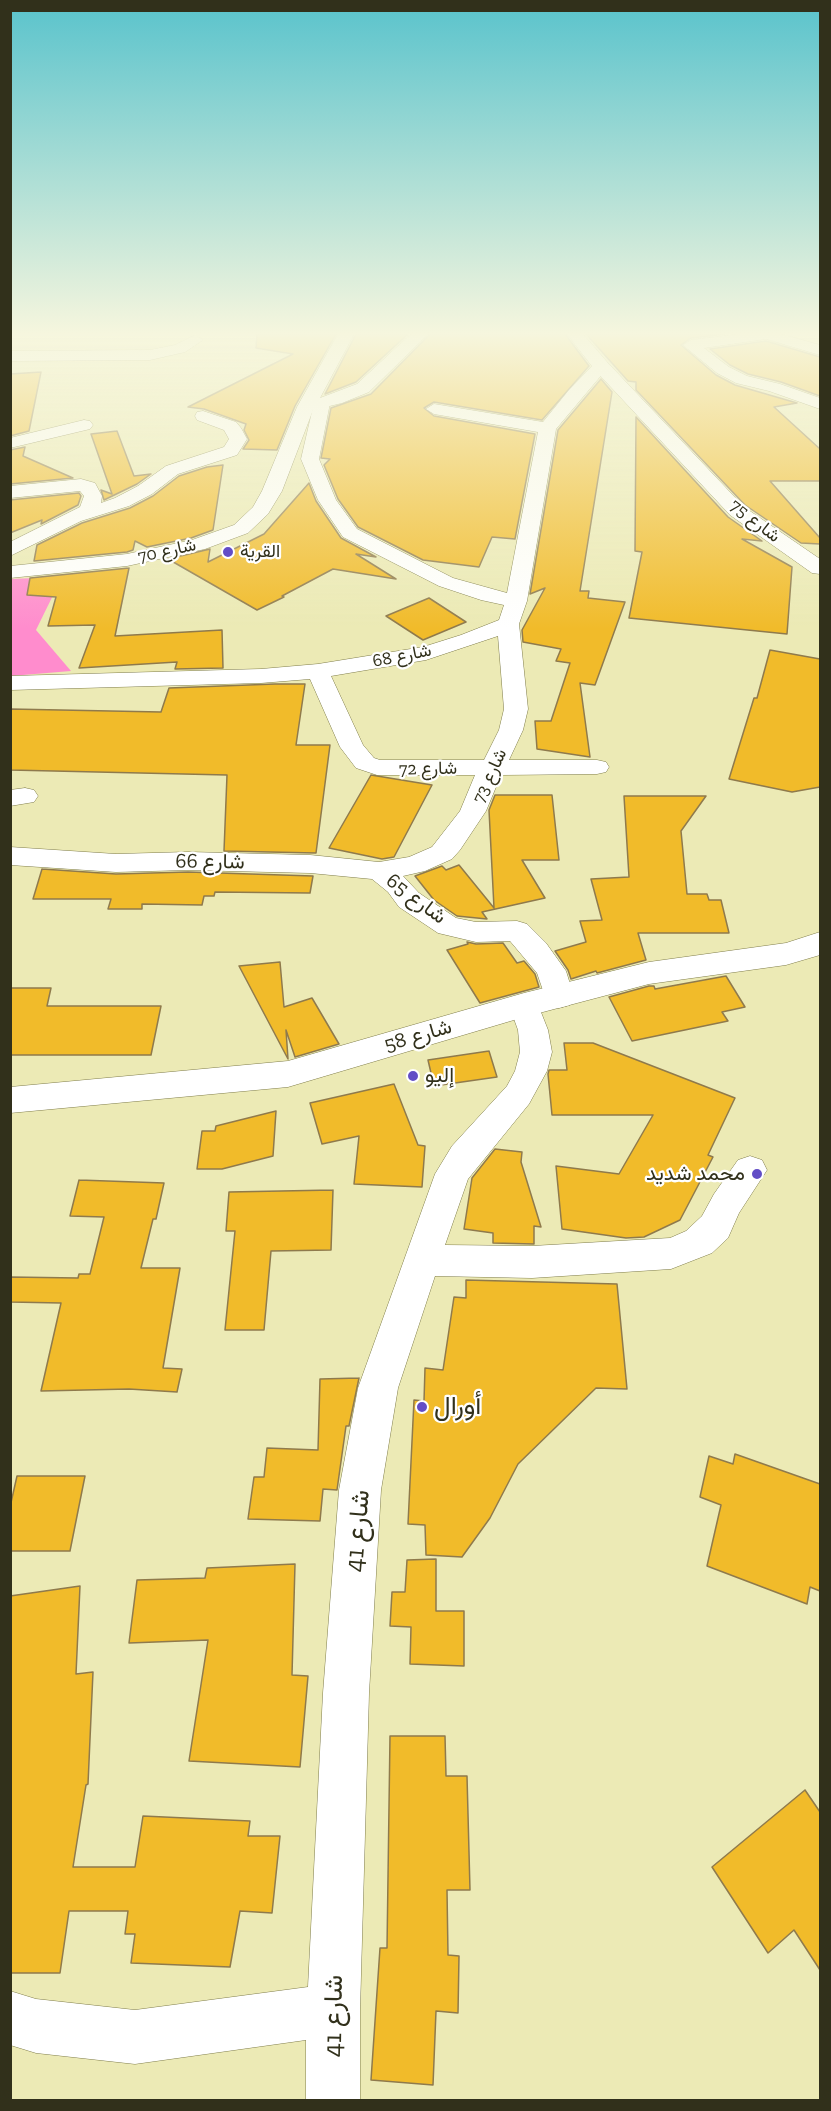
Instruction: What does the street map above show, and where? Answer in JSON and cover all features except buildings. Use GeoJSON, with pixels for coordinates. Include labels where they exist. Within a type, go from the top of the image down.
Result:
{"type":"FeatureCollection","features":[{"type":"Feature","properties":{"kind":"street"},"geometry":{"type":"LineString","coordinates":[[10,443],[53,433]]}},
{"type":"Feature","properties":{"kind":"street"},"geometry":{"type":"LineString","coordinates":[[76,517],[122,502],[145,490],[172,470],[231,451],[238,439],[235,433]]}},
{"type":"Feature","properties":{"kind":"street","name":"شارع 70"},"geometry":{"type":"LineString","coordinates":[[10,572],[127,560],[198,545],[241,529],[261,510],[301,433]]}},
{"type":"Feature","properties":{"kind":"street"},"geometry":{"type":"LineString","coordinates":[[312,433],[310,459],[327,500],[350,533],[446,582],[488,596],[512,612],[546,433]]}},
{"type":"Feature","properties":{"kind":"street","name":"شارع 75"},"geometry":{"type":"LineString","coordinates":[[663,433],[737,511],[820,568]]}},
{"type":"Feature","properties":{"kind":"street"},"geometry":{"type":"LineString","coordinates":[[10,492],[71,485],[88,487],[93,496],[93,503],[89,510],[10,550]]}},
{"type":"Feature","properties":{"kind":"street","name":"شارع 68"},"geometry":{"type":"LineString","coordinates":[[10,683],[261,676],[318,670],[426,653],[469,640],[512,612]]}},
{"type":"Feature","properties":{"kind":"street","name":"شارع 73"},"geometry":{"type":"LineString","coordinates":[[379,871],[415,865],[442,852],[456,837],[473,811],[511,730],[516,709],[512,612]]}},
{"type":"Feature","properties":{"kind":"street","name":"شارع 72"},"geometry":{"type":"LineString","coordinates":[[318,670],[352,747],[365,763],[377,768],[390,770],[597,767]]}},
{"type":"Feature","properties":{"kind":"street","name":"شارع 66"},"geometry":{"type":"LineString","coordinates":[[10,856],[42,860],[300,864],[379,871]]}},
{"type":"Feature","properties":{"kind":"street"},"geometry":{"type":"LineString","coordinates":[[10,878],[42,860]]}},
{"type":"Feature","properties":{"kind":"street","name":"شارع 65"},"geometry":{"type":"LineString","coordinates":[[379,871],[398,886],[409,900],[448,926],[476,932],[517,930],[537,950],[551,971],[542,1001]]}},
{"type":"Feature","properties":{"kind":"street","name":"شارع 58"},"geometry":{"type":"LineString","coordinates":[[10,1100],[288,1074],[649,972],[786,954],[812,947],[820,942]]}},
{"type":"Feature","properties":{"kind":"street","name":"شارع 41"},"geometry":{"type":"LineString","coordinates":[[333,2100],[333,2010],[346,1693],[360,1490],[378,1388],[452,1174],[464,1156],[507,1110],[531,1071],[536,1052],[533,1029],[542,1001]]}},
{"type":"Feature","properties":{"kind":"street"},"geometry":{"type":"LineString","coordinates":[[424,1260],[532,1262],[671,1253],[699,1242],[715,1227],[726,1204],[750,1170]]}},
{"type":"Feature","properties":{"kind":"street"},"geometry":{"type":"LineString","coordinates":[[10,2018],[36,2026],[135,2037],[333,2010]]}},
{"type":"Feature","properties":{"kind":"shaded area"},"geometry":{"type":"Polygon","coordinates":[[[62,577],[36,630],[71,671],[11,676],[10,579],[62,577]]]}},
{"type":"Feature","properties":{"kind":"place","name":"القرية"},"geometry":{"type":"Point","coordinates":[228,552]}},
{"type":"Feature","properties":{"kind":"place","name":"إليو"},"geometry":{"type":"Point","coordinates":[413,1076]}},
{"type":"Feature","properties":{"kind":"place","name":"محمد شديد"},"geometry":{"type":"Point","coordinates":[757,1174]}},
{"type":"Feature","properties":{"kind":"place","name":"أورال"},"geometry":{"type":"Point","coordinates":[422,1407]}}]}
